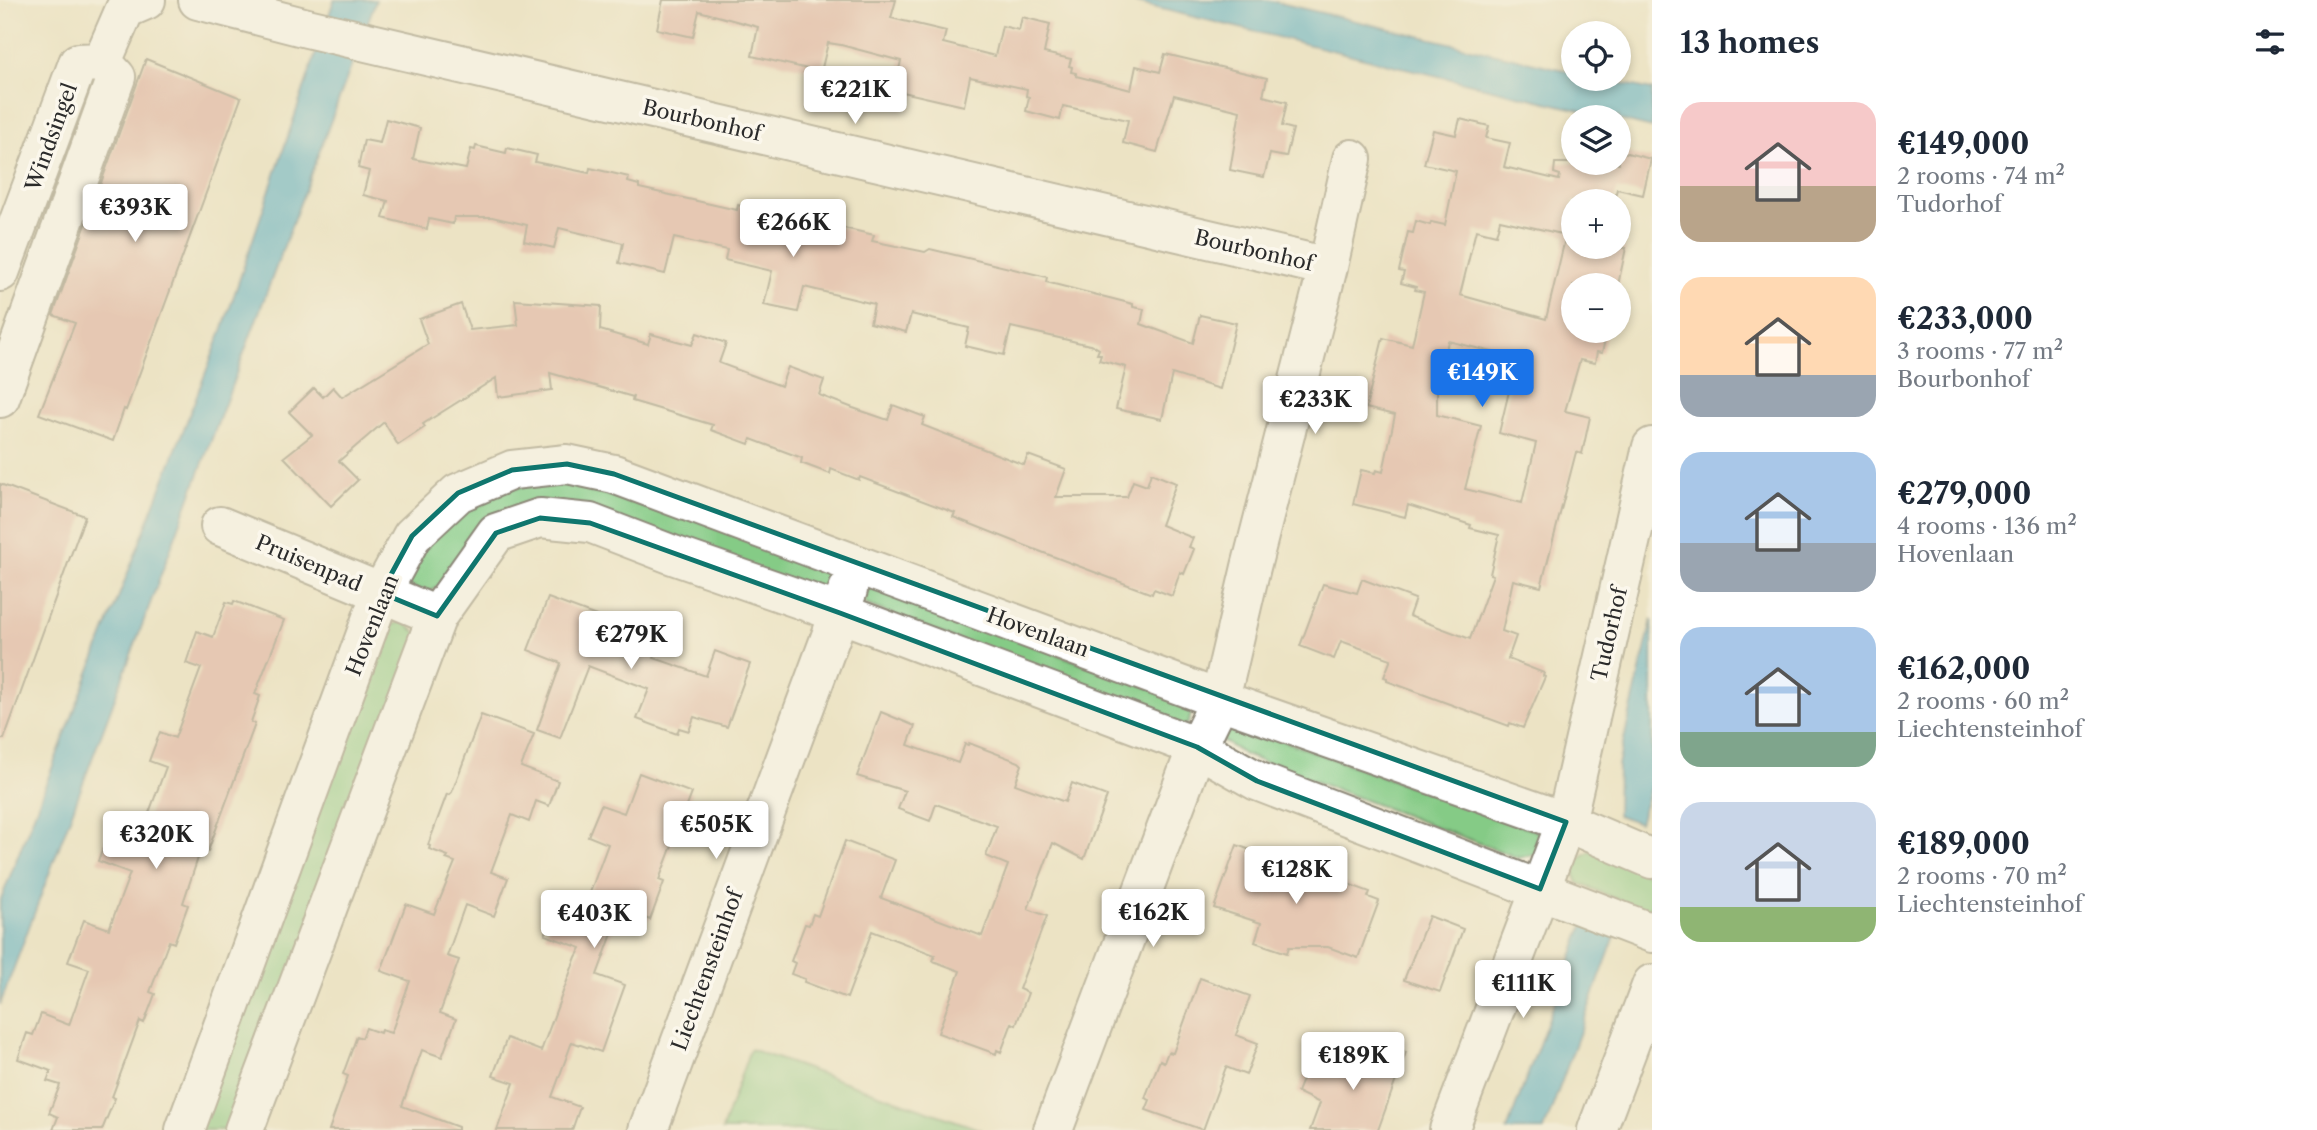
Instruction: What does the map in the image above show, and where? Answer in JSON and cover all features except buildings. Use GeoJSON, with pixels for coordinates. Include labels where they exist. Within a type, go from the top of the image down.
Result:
{"type":"FeatureCollection","features":[{"type":"Feature","properties":{"kind":"street"},"geometry":{"type":"LineString","coordinates":[[102,62],[125,9],[146,0]]}},
{"type":"Feature","properties":{"kind":"street","name":"Bourbonhof"},"geometry":{"type":"LineString","coordinates":[[198,0],[307,28],[1328,267]]}},
{"type":"Feature","properties":{"kind":"street","name":"Windsingel"},"geometry":{"type":"LineString","coordinates":[[0,272],[78,63],[102,62],[116,77],[0,398]]}},
{"type":"Feature","properties":{"kind":"street"},"geometry":{"type":"LineString","coordinates":[[1054,1130],[1197,747],[1220,700],[1251,567],[1328,267],[1352,159]]}},
{"type":"Feature","properties":{"kind":"street","name":"Tudorhof"},"geometry":{"type":"LineString","coordinates":[[1566,822],[1652,447]]}},
{"type":"Feature","properties":{"kind":"street","name":"Hovenlaan"},"geometry":{"type":"LineString","coordinates":[[185,1130],[381,593],[412,536],[458,493],[512,470],[567,464],[614,474],[1220,700],[1566,822],[1652,859]]}},
{"type":"Feature","properties":{"kind":"street"},"geometry":{"type":"LineString","coordinates":[[244,1130],[437,615],[496,533],[540,518],[590,523],[840,613],[1197,747],[1257,782],[1652,933]]}},
{"type":"Feature","properties":{"kind":"street","name":"Pruisenpad"},"geometry":{"type":"LineString","coordinates":[[220,526],[437,615]]}},
{"type":"Feature","properties":{"kind":"street"},"geometry":{"type":"LineString","coordinates":[[840,613],[857,565]]}},
{"type":"Feature","properties":{"kind":"street","name":"Liechtensteinhof"},"geometry":{"type":"LineString","coordinates":[[648,1130],[840,613]]}},
{"type":"Feature","properties":{"kind":"street"},"geometry":{"type":"LineString","coordinates":[[1449,1130],[1566,822]]}},
{"type":"Feature","properties":{"kind":"street"},"geometry":{"type":"LineString","coordinates":[[1597,1130],[1652,984]]}},
{"type":"Feature","properties":{"kind":"highlighted area"},"geometry":{"type":"Polygon","coordinates":[[[567,464],[614,474],[1566,822],[1540,889],[1257,781],[1197,747],[840,613],[590,523],[540,518],[496,533],[437,616],[381,593],[412,536],[458,493],[512,470],[567,464]]]}},
{"type":"Feature","properties":{"kind":"green space"},"geometry":{"type":"Polygon","coordinates":[[[572,475],[811,557],[836,578],[830,593],[543,510],[429,593],[407,586],[410,557],[475,497],[572,475]]]}},
{"type":"Feature","properties":{"kind":"green space"},"geometry":{"type":"Polygon","coordinates":[[[870,587],[1193,703],[1189,722],[1182,728],[865,604],[865,596],[870,587]]]}},
{"type":"Feature","properties":{"kind":"green space"},"geometry":{"type":"Polygon","coordinates":[[[403,621],[419,635],[234,1130],[198,1130],[381,628],[403,621]]]}},
{"type":"Feature","properties":{"kind":"green space"},"geometry":{"type":"Polygon","coordinates":[[[1225,720],[1539,832],[1540,844],[1535,854],[1518,858],[1245,755],[1223,741],[1221,730],[1225,720]]]}},
{"type":"Feature","properties":{"kind":"green space"},"geometry":{"type":"Polygon","coordinates":[[[1590,851],[1652,876],[1652,906],[1645,911],[1578,883],[1570,864],[1590,851]]]}},
{"type":"Feature","properties":{"kind":"green space"},"geometry":{"type":"Polygon","coordinates":[[[750,1049],[982,1130],[722,1130],[750,1049]]]}},
{"type":"Feature","properties":{"kind":"water"},"geometry":{"type":"Polygon","coordinates":[[[334,0],[376,0],[0,1005],[0,902],[223,328],[334,0]]]}},
{"type":"Feature","properties":{"kind":"water"},"geometry":{"type":"Polygon","coordinates":[[[1124,0],[1267,0],[1561,69],[1561,91],[1631,91],[1631,85],[1652,90],[1652,128],[1631,123],[1631,105],[1561,106],[1124,0]]]}},
{"type":"Feature","properties":{"kind":"water"},"geometry":{"type":"Polygon","coordinates":[[[1652,620],[1652,782],[1639,823],[1617,815],[1618,765],[1652,620]]]}},
{"type":"Feature","properties":{"kind":"water"},"geometry":{"type":"Polygon","coordinates":[[[1584,924],[1615,936],[1544,1130],[1507,1130],[1584,924]]]}}]}
